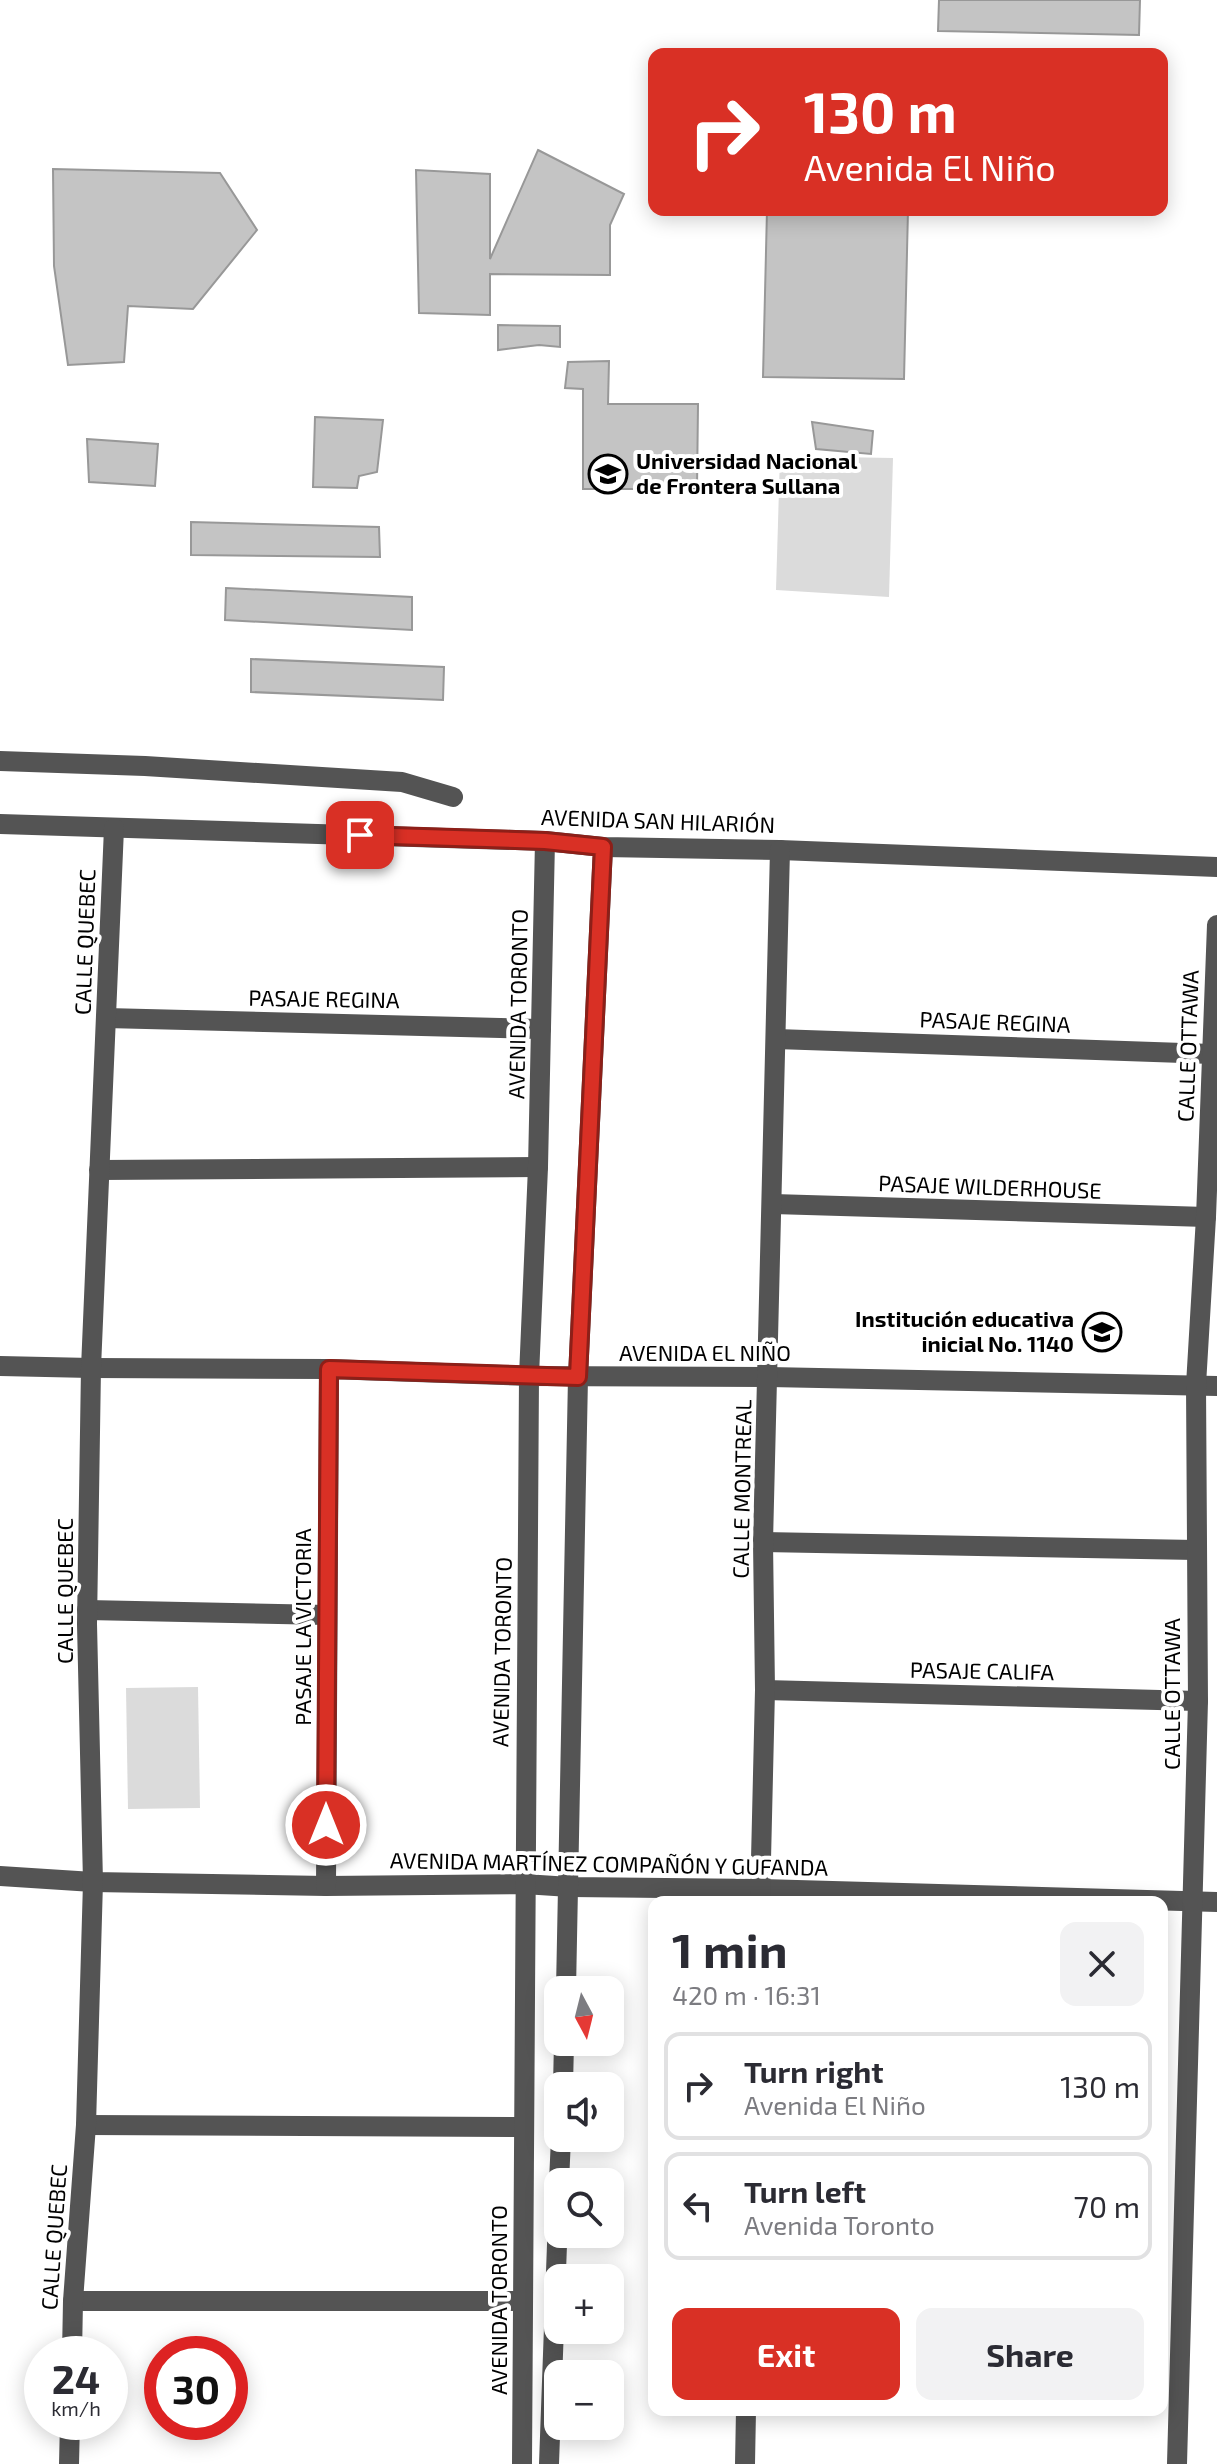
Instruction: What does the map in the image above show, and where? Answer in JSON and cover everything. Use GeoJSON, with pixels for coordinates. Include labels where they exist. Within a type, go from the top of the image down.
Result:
{"type":"FeatureCollection","features":[{"type":"Feature","properties":{"kind":"street"},"geometry":{"type":"LineString","coordinates":[[0,761],[145,766],[402,782],[453,797]]}},
{"type":"Feature","properties":{"kind":"street","name":"AVENIDA SAN HILARIÓN"},"geometry":{"type":"LineString","coordinates":[[0,824],[1217,867]]}},
{"type":"Feature","properties":{"kind":"street","name":"CALLE QUEBEC"},"geometry":{"type":"LineString","coordinates":[[72,2336],[86,2125],[93,1882],[87,1610],[91,1368],[114,828]]}},
{"type":"Feature","properties":{"kind":"street","name":"AVENIDA TORONTO"},"geometry":{"type":"LineString","coordinates":[[522,2464],[529,1376],[538,1167],[545,841]]}},
{"type":"Feature","properties":{"kind":"street"},"geometry":{"type":"LineString","coordinates":[[567,1976],[578,1377],[603,847]]}},
{"type":"Feature","properties":{"kind":"street","name":"CALLE MONTREAL"},"geometry":{"type":"LineString","coordinates":[[761,1895],[765,1690],[763,1542],[780,850]]}},
{"type":"Feature","properties":{"kind":"street","name":"CALLE OTTAWA"},"geometry":{"type":"LineString","coordinates":[[1177,2464],[1194,1902],[1198,1701],[1196,1550],[1207,1385],[1206,1217],[1217,925]]}},
{"type":"Feature","properties":{"kind":"street","name":"PASAJE REGINA"},"geometry":{"type":"LineString","coordinates":[[106,1018],[541,1029]]}},
{"type":"Feature","properties":{"kind":"street","name":"PASAJE REGINA"},"geometry":{"type":"LineString","coordinates":[[776,1039],[1212,1054]]}},
{"type":"Feature","properties":{"kind":"street"},"geometry":{"type":"LineString","coordinates":[[99,1170],[538,1167]]}},
{"type":"Feature","properties":{"kind":"street","name":"PASAJE WILDERHOUSE"},"geometry":{"type":"LineString","coordinates":[[773,1204],[1206,1217]]}},
{"type":"Feature","properties":{"kind":"street","name":"AVENIDA EL NIÑO"},"geometry":{"type":"LineString","coordinates":[[0,1366],[1207,1385]]}},
{"type":"Feature","properties":{"kind":"street","name":"PASAJE LA VICTORIA"},"geometry":{"type":"LineString","coordinates":[[326,1886],[329,1369]]}},
{"type":"Feature","properties":{"kind":"street"},"geometry":{"type":"LineString","coordinates":[[763,1542],[1196,1550]]}},
{"type":"Feature","properties":{"kind":"street"},"geometry":{"type":"LineString","coordinates":[[87,1610],[327,1615]]}},
{"type":"Feature","properties":{"kind":"street","name":"PASAJE CALIFA"},"geometry":{"type":"LineString","coordinates":[[765,1690],[1198,1701]]}},
{"type":"Feature","properties":{"kind":"street","name":"AVENIDA MARTÍNEZ COMPAÑÓN Y GUFANDA"},"geometry":{"type":"LineString","coordinates":[[0,1876],[93,1882],[326,1886],[524,1884],[823,1896]]}},
{"type":"Feature","properties":{"kind":"street","name":"AVENIDA MARTÍNEZ COMPAÑÓN Y GUFANDA"},"geometry":{"type":"LineString","coordinates":[[1168,1902],[1217,1902]]}},
{"type":"Feature","properties":{"kind":"street"},"geometry":{"type":"LineString","coordinates":[[86,2125],[524,2127]]}},
{"type":"Feature","properties":{"kind":"street"},"geometry":{"type":"LineString","coordinates":[[549,2464],[557,2248]]}},
{"type":"Feature","properties":{"kind":"street"},"geometry":{"type":"LineString","coordinates":[[73,2301],[523,2301]]}},
{"type":"Feature","properties":{"kind":"street"},"geometry":{"type":"LineString","coordinates":[[745,2464],[746,2416]]}},
{"type":"Feature","properties":{"kind":"street"},"geometry":{"type":"LineString","coordinates":[[69,2464],[70,2440]]}},
{"type":"Feature","properties":{"kind":"shaded area"},"geometry":{"type":"Polygon","coordinates":[[[780,456],[893,458],[889,597],[776,590],[780,456]]]}},
{"type":"Feature","properties":{"kind":"shaded area"},"geometry":{"type":"Polygon","coordinates":[[[198,1687],[200,1808],[128,1809],[126,1688],[198,1687]]]}},
{"type":"Feature","properties":{"kind":"building"},"geometry":{"type":"Polygon","coordinates":[[[939,0],[1140,0],[1139,35],[938,31],[939,0]]]}},
{"type":"Feature","properties":{"kind":"building"},"geometry":{"type":"Polygon","coordinates":[[[538,150],[624,194],[610,225],[610,275],[490,274],[490,315],[419,313],[416,170],[490,174],[490,259],[538,150]]]}},
{"type":"Feature","properties":{"kind":"building"},"geometry":{"type":"Polygon","coordinates":[[[53,169],[220,173],[257,230],[193,309],[128,306],[124,362],[68,365],[54,266],[53,169]]]}},
{"type":"Feature","properties":{"kind":"building"},"geometry":{"type":"Polygon","coordinates":[[[767,216],[908,216],[904,379],[763,377],[767,216]]]}},
{"type":"Feature","properties":{"kind":"building"},"geometry":{"type":"Polygon","coordinates":[[[498,325],[560,326],[560,347],[539,345],[498,350],[498,325]]]}},
{"type":"Feature","properties":{"kind":"building"},"geometry":{"type":"Polygon","coordinates":[[[609,361],[608,404],[698,404],[697,489],[583,489],[583,389],[565,388],[568,362],[609,361]]]}},
{"type":"Feature","properties":{"kind":"building"},"geometry":{"type":"Polygon","coordinates":[[[315,417],[383,420],[377,472],[359,476],[357,488],[313,487],[315,417]]]}},
{"type":"Feature","properties":{"kind":"building"},"geometry":{"type":"Polygon","coordinates":[[[812,422],[873,431],[871,454],[816,449],[812,422]]]}},
{"type":"Feature","properties":{"kind":"building"},"geometry":{"type":"Polygon","coordinates":[[[87,439],[158,444],[155,486],[89,482],[87,439]]]}},
{"type":"Feature","properties":{"kind":"building"},"geometry":{"type":"Polygon","coordinates":[[[191,522],[379,527],[380,557],[191,555],[191,522]]]}},
{"type":"Feature","properties":{"kind":"building"},"geometry":{"type":"Polygon","coordinates":[[[226,588],[412,597],[412,630],[225,620],[226,588]]]}},
{"type":"Feature","properties":{"kind":"building"},"geometry":{"type":"Polygon","coordinates":[[[251,659],[444,667],[443,700],[251,692],[251,659]]]}},
{"type":"Feature","properties":{"kind":"place","name":"Universidad Nacional de Frontera Sullana"},"geometry":{"type":"Point","coordinates":[608,474]}},
{"type":"Feature","properties":{"kind":"place","name":"Institución educativa inicial No. 1140"},"geometry":{"type":"Point","coordinates":[1102,1332]}},
{"type":"Feature","properties":{"kind":"route"},"geometry":{"type":"LineString","coordinates":[[326,1825],[329,1369],[578,1377],[603,847],[545,841],[360,835]]}}]}
